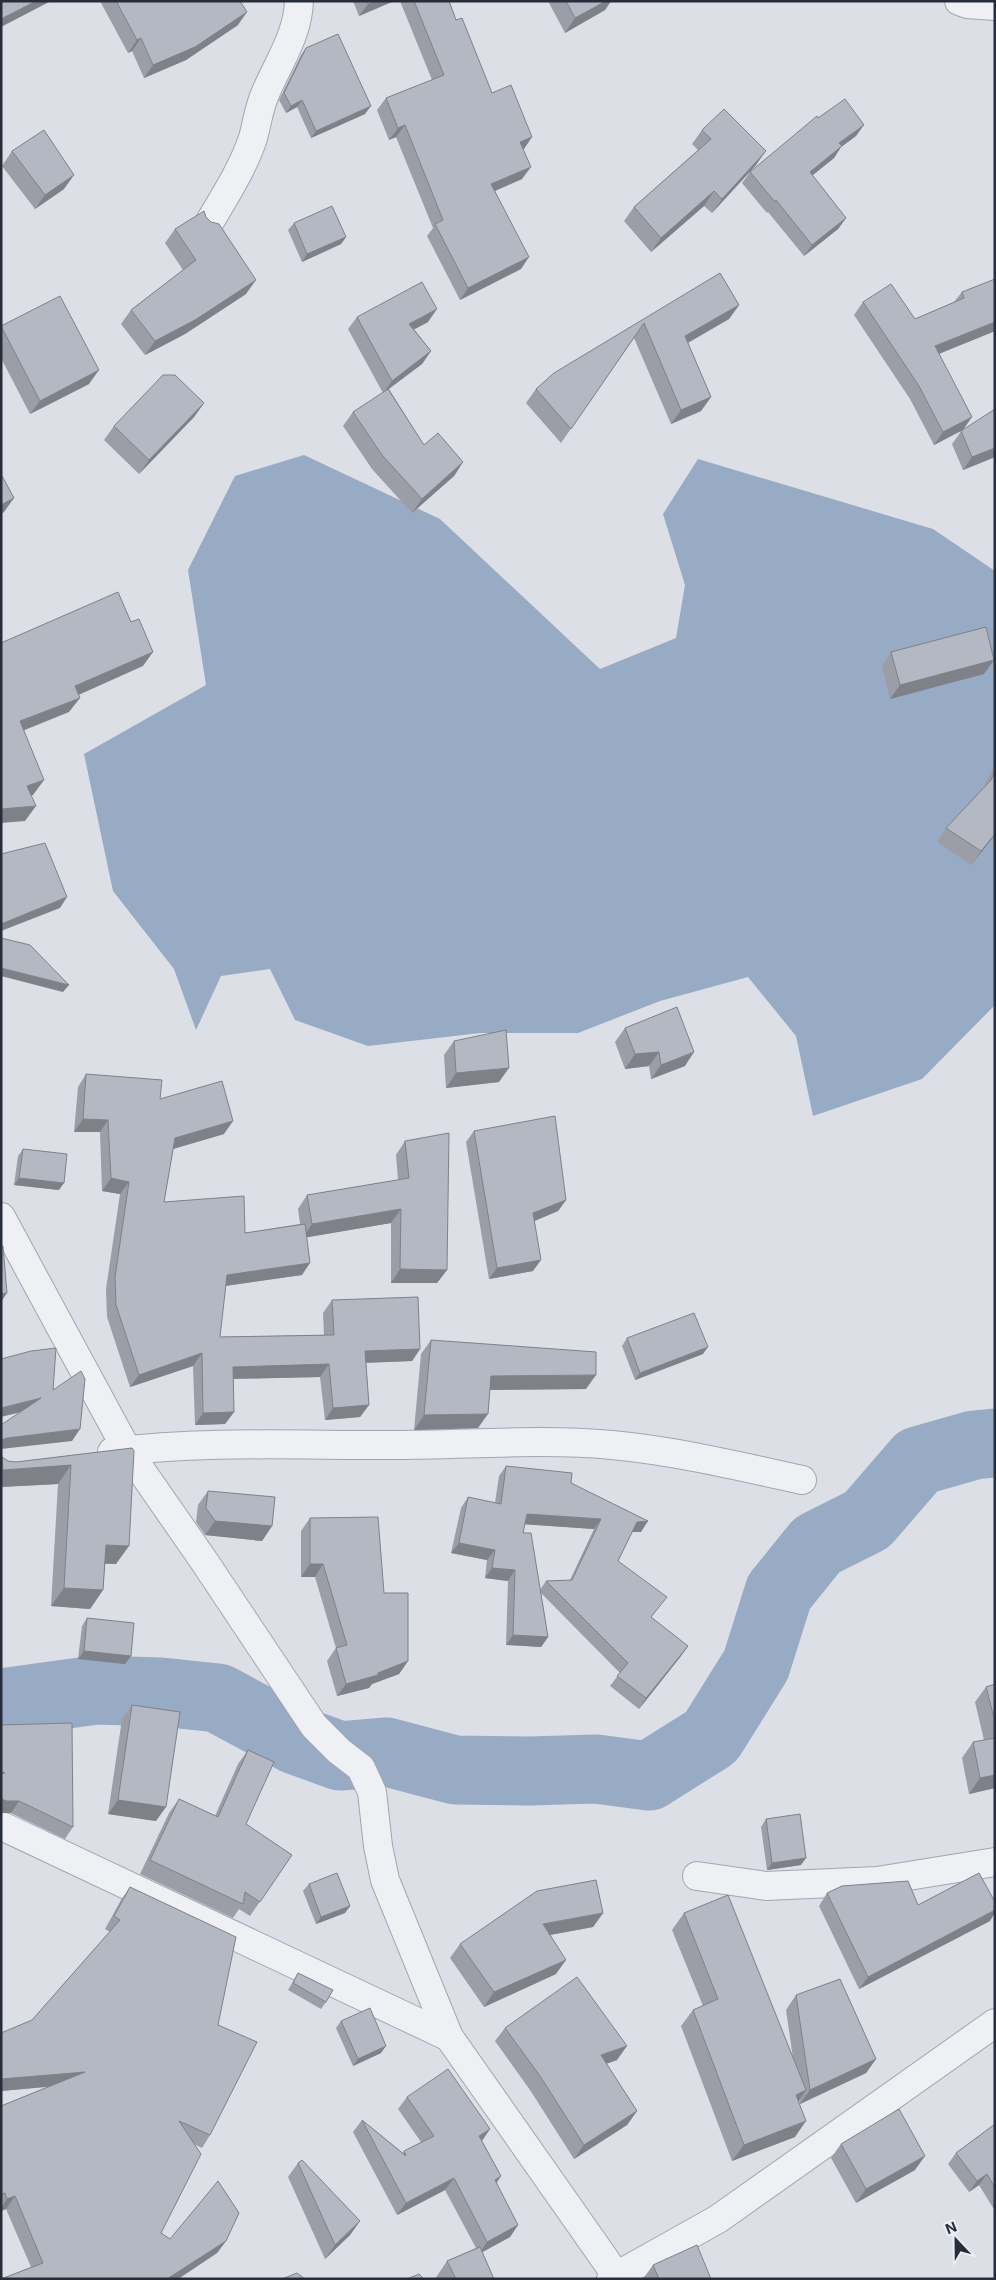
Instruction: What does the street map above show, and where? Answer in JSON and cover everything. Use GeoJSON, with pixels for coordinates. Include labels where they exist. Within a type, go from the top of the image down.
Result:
{"type":"FeatureCollection","features":[{"type":"Feature","properties":{"kind":"street"},"geometry":{"type":"LineString","coordinates":[[209,223],[232,183],[253,138],[265,94],[287,50],[299,11],[299,1]]}},
{"type":"Feature","properties":{"kind":"street"},"geometry":{"type":"LineString","coordinates":[[959,1],[967,4],[995,6]]}},
{"type":"Feature","properties":{"kind":"street"},"geometry":{"type":"LineString","coordinates":[[1,1218],[127,1450],[204,1560],[314,1726],[339,1751],[361,1768],[372,1792],[378,1846],[385,1880],[448,2037],[614,2277],[718,2219],[995,2023]]}},
{"type":"Feature","properties":{"kind":"street"},"geometry":{"type":"LineString","coordinates":[[88,1455],[127,1450],[193,1446],[430,1446],[532,1441],[612,1445],[703,1459],[802,1480]]}},
{"type":"Feature","properties":{"kind":"street"},"geometry":{"type":"LineString","coordinates":[[4,1826],[448,2037]]}},
{"type":"Feature","properties":{"kind":"street"},"geometry":{"type":"LineString","coordinates":[[697,1876],[766,1886],[877,1881],[995,1862]]}},
{"type":"Feature","properties":{"kind":"water"},"geometry":{"type":"Polygon","coordinates":[[[304,455],[440,519],[600,669],[676,638],[685,585],[663,514],[698,459],[933,529],[995,571],[995,1005],[922,1079],[813,1116],[796,1036],[748,977],[660,1001],[578,1033],[480,1033],[368,1046],[295,1020],[270,969],[221,976],[196,1030],[174,969],[113,891],[84,754],[206,685],[188,570],[235,476],[304,455]]]}},
{"type":"Feature","properties":{"kind":"building"},"geometry":{"type":"Polygon","coordinates":[[[1,1],[36,1],[1,19],[1,1]]]}},
{"type":"Feature","properties":{"kind":"building"},"geometry":{"type":"Polygon","coordinates":[[[116,1],[240,1],[247,12],[195,47],[153,65],[141,38],[137,40],[116,1]]]}},
{"type":"Feature","properties":{"kind":"building"},"geometry":{"type":"Polygon","coordinates":[[[414,1],[449,1],[456,20],[462,18],[492,93],[511,85],[532,137],[520,142],[531,167],[491,184],[529,257],[468,288],[435,224],[443,220],[405,125],[398,128],[386,98],[444,75],[414,1]]]}},
{"type":"Feature","properties":{"kind":"building"},"geometry":{"type":"Polygon","coordinates":[[[566,1],[606,1],[575,18],[566,1]]]}},
{"type":"Feature","properties":{"kind":"building"},"geometry":{"type":"Polygon","coordinates":[[[338,34],[371,106],[316,131],[302,100],[291,106],[284,93],[306,48],[338,34]]]}},
{"type":"Feature","properties":{"kind":"building"},"geometry":{"type":"Polygon","coordinates":[[[845,99],[864,125],[839,143],[842,146],[810,172],[846,218],[812,245],[776,200],[775,202],[750,172],[817,116],[818,118],[845,99]]]}},
{"type":"Feature","properties":{"kind":"building"},"geometry":{"type":"Polygon","coordinates":[[[724,109],[766,151],[722,199],[714,191],[661,238],[634,207],[711,139],[702,130],[724,109]]]}},
{"type":"Feature","properties":{"kind":"building"},"geometry":{"type":"Polygon","coordinates":[[[44,130],[74,175],[45,195],[12,151],[44,130]]]}},
{"type":"Feature","properties":{"kind":"building"},"geometry":{"type":"Polygon","coordinates":[[[332,206],[346,237],[307,254],[294,223],[332,206]]]}},
{"type":"Feature","properties":{"kind":"building"},"geometry":{"type":"Polygon","coordinates":[[[204,211],[206,217],[211,222],[219,224],[256,280],[195,320],[155,341],[131,310],[196,260],[175,229],[204,211]]]}},
{"type":"Feature","properties":{"kind":"building"},"geometry":{"type":"Polygon","coordinates":[[[720,273],[739,305],[685,336],[711,397],[681,410],[644,323],[571,429],[536,389],[554,373],[720,273]]]}},
{"type":"Feature","properties":{"kind":"building"},"geometry":{"type":"Polygon","coordinates":[[[995,279],[995,322],[935,346],[972,417],[943,432],[919,386],[863,302],[891,284],[915,319],[964,298],[962,292],[995,279]]]}},
{"type":"Feature","properties":{"kind":"building"},"geometry":{"type":"Polygon","coordinates":[[[422,282],[437,309],[409,324],[431,351],[392,381],[357,317],[422,282]]]}},
{"type":"Feature","properties":{"kind":"building"},"geometry":{"type":"Polygon","coordinates":[[[60,296],[99,370],[40,401],[1,326],[60,296]]]}},
{"type":"Feature","properties":{"kind":"building"},"geometry":{"type":"Polygon","coordinates":[[[163,375],[175,375],[204,403],[149,460],[114,426],[163,375]]]}},
{"type":"Feature","properties":{"kind":"building"},"geometry":{"type":"Polygon","coordinates":[[[388,389],[424,445],[438,433],[463,462],[422,499],[382,455],[353,412],[388,389]]]}},
{"type":"Feature","properties":{"kind":"building"},"geometry":{"type":"Polygon","coordinates":[[[995,409],[995,448],[972,457],[961,431],[995,409]]]}},
{"type":"Feature","properties":{"kind":"building"},"geometry":{"type":"Polygon","coordinates":[[[1,474],[14,498],[1,505],[1,474]]]}},
{"type":"Feature","properties":{"kind":"building"},"geometry":{"type":"Polygon","coordinates":[[[118,592],[131,622],[139,619],[153,652],[75,686],[80,698],[20,721],[44,780],[27,786],[36,806],[1,809],[1,643],[118,592]]]}},
{"type":"Feature","properties":{"kind":"building"},"geometry":{"type":"Polygon","coordinates":[[[986,627],[994,660],[900,685],[891,652],[986,627]]]}},
{"type":"Feature","properties":{"kind":"building"},"geometry":{"type":"Polygon","coordinates":[[[995,771],[995,834],[981,851],[946,828],[991,780],[995,771]]]}},
{"type":"Feature","properties":{"kind":"building"},"geometry":{"type":"Polygon","coordinates":[[[45,843],[67,897],[1,924],[1,854],[45,843]]]}},
{"type":"Feature","properties":{"kind":"building"},"geometry":{"type":"Polygon","coordinates":[[[1,938],[30,945],[69,985],[1,968],[1,938]]]}},
{"type":"Feature","properties":{"kind":"building"},"geometry":{"type":"Polygon","coordinates":[[[677,1007],[694,1052],[661,1065],[659,1052],[635,1054],[625,1028],[677,1007]]]}},
{"type":"Feature","properties":{"kind":"building"},"geometry":{"type":"Polygon","coordinates":[[[506,1030],[509,1068],[456,1073],[454,1041],[506,1030]]]}},
{"type":"Feature","properties":{"kind":"building"},"geometry":{"type":"Polygon","coordinates":[[[86,1074],[162,1080],[160,1099],[222,1081],[233,1121],[175,1138],[164,1202],[244,1196],[245,1233],[305,1224],[310,1263],[227,1275],[220,1337],[334,1335],[332,1300],[418,1297],[420,1349],[365,1351],[369,1405],[333,1408],[329,1364],[233,1367],[234,1412],[203,1413],[202,1353],[139,1375],[116,1305],[115,1277],[129,1182],[111,1178],[108,1120],[83,1119],[86,1074]]]}},
{"type":"Feature","properties":{"kind":"building"},"geometry":{"type":"Polygon","coordinates":[[[555,1116],[566,1200],[533,1213],[541,1260],[497,1268],[474,1131],[555,1116]]]}},
{"type":"Feature","properties":{"kind":"building"},"geometry":{"type":"Polygon","coordinates":[[[449,1133],[447,1270],[400,1269],[401,1209],[312,1224],[307,1195],[409,1178],[405,1141],[449,1133]]]}},
{"type":"Feature","properties":{"kind":"building"},"geometry":{"type":"Polygon","coordinates":[[[23,1149],[67,1154],[64,1183],[19,1178],[23,1149]]]}},
{"type":"Feature","properties":{"kind":"building"},"geometry":{"type":"Polygon","coordinates":[[[1,1246],[3,1246],[7,1293],[1,1294],[1,1246]]]}},
{"type":"Feature","properties":{"kind":"building"},"geometry":{"type":"Polygon","coordinates":[[[694,1313],[708,1347],[640,1373],[627,1338],[694,1313]]]}},
{"type":"Feature","properties":{"kind":"building"},"geometry":{"type":"Polygon","coordinates":[[[431,1340],[596,1352],[596,1375],[491,1376],[488,1414],[424,1415],[431,1340]]]}},
{"type":"Feature","properties":{"kind":"building"},"geometry":{"type":"Polygon","coordinates":[[[56,1348],[53,1390],[81,1371],[85,1379],[80,1429],[1,1440],[1,1425],[41,1398],[1,1408],[1,1359],[31,1351],[56,1348]]]}},
{"type":"Feature","properties":{"kind":"building"},"geometry":{"type":"Polygon","coordinates":[[[132,1448],[134,1451],[129,1546],[106,1545],[103,1590],[64,1588],[71,1465],[3,1470],[2,1457],[8,1461],[16,1462],[132,1448]]]}},
{"type":"Feature","properties":{"kind":"building"},"geometry":{"type":"Polygon","coordinates":[[[506,1466],[572,1473],[571,1483],[648,1521],[637,1522],[618,1561],[667,1597],[651,1617],[688,1646],[646,1698],[617,1676],[628,1663],[546,1581],[572,1580],[601,1519],[527,1514],[523,1533],[531,1533],[548,1637],[513,1635],[515,1570],[492,1568],[495,1550],[459,1543],[468,1497],[501,1504],[506,1466]]]}},
{"type":"Feature","properties":{"kind":"building"},"geometry":{"type":"Polygon","coordinates":[[[208,1491],[275,1497],[272,1526],[215,1521],[206,1508],[208,1491]]]}},
{"type":"Feature","properties":{"kind":"building"},"geometry":{"type":"Polygon","coordinates":[[[378,1517],[384,1593],[408,1593],[408,1661],[378,1673],[378,1675],[346,1684],[336,1648],[347,1645],[323,1564],[310,1564],[310,1518],[378,1517]]]}},
{"type":"Feature","properties":{"kind":"building"},"geometry":{"type":"Polygon","coordinates":[[[87,1618],[134,1623],[131,1656],[84,1651],[87,1618]]]}},
{"type":"Feature","properties":{"kind":"building"},"geometry":{"type":"Polygon","coordinates":[[[995,1684],[995,1722],[986,1687],[995,1684]]]}},
{"type":"Feature","properties":{"kind":"building"},"geometry":{"type":"Polygon","coordinates":[[[132,1705],[180,1712],[166,1807],[118,1800],[132,1705]]]}},
{"type":"Feature","properties":{"kind":"building"},"geometry":{"type":"Polygon","coordinates":[[[72,1723],[73,1827],[19,1801],[1,1799],[1,1774],[5,1773],[1,1772],[1,1725],[72,1723]]]}},
{"type":"Feature","properties":{"kind":"building"},"geometry":{"type":"Polygon","coordinates":[[[995,1738],[995,1775],[980,1778],[973,1742],[995,1738]]]}},
{"type":"Feature","properties":{"kind":"building"},"geometry":{"type":"Polygon","coordinates":[[[248,1750],[274,1762],[246,1824],[292,1855],[260,1902],[245,1892],[243,1904],[150,1860],[179,1799],[218,1817],[248,1750]]]}},
{"type":"Feature","properties":{"kind":"building"},"geometry":{"type":"Polygon","coordinates":[[[800,1814],[806,1858],[772,1863],[766,1819],[800,1814]]]}},
{"type":"Feature","properties":{"kind":"building"},"geometry":{"type":"Polygon","coordinates":[[[337,1873],[350,1906],[321,1917],[309,1884],[337,1873]]]}},
{"type":"Feature","properties":{"kind":"building"},"geometry":{"type":"Polygon","coordinates":[[[979,1873],[995,1902],[995,1910],[868,1977],[827,1893],[842,1886],[908,1881],[918,1905],[979,1873]]]}},
{"type":"Feature","properties":{"kind":"building"},"geometry":{"type":"Polygon","coordinates":[[[596,1880],[603,1913],[543,1924],[566,1960],[494,1992],[460,1944],[537,1891],[596,1880]]]}},
{"type":"Feature","properties":{"kind":"building"},"geometry":{"type":"Polygon","coordinates":[[[130,1887],[236,1937],[218,2025],[257,2042],[210,2135],[179,2121],[201,2154],[161,2233],[170,2239],[218,2181],[239,2213],[226,2241],[167,2279],[1,2279],[43,2263],[15,2196],[7,2199],[5,2193],[1,2194],[1,2106],[85,2072],[1,2079],[1,2033],[32,2020],[120,1920],[114,1916],[130,1887]]]}},
{"type":"Feature","properties":{"kind":"building"},"geometry":{"type":"Polygon","coordinates":[[[728,1895],[806,2090],[796,2095],[806,2121],[744,2145],[693,2010],[718,1999],[684,1913],[728,1895]]]}},
{"type":"Feature","properties":{"kind":"building"},"geometry":{"type":"Polygon","coordinates":[[[298,1973],[333,1990],[326,2002],[293,1983],[298,1973]]]}},
{"type":"Feature","properties":{"kind":"building"},"geometry":{"type":"Polygon","coordinates":[[[577,1977],[627,2046],[601,2055],[637,2111],[584,2145],[540,2076],[505,2028],[577,1977]]]}},
{"type":"Feature","properties":{"kind":"building"},"geometry":{"type":"Polygon","coordinates":[[[840,1979],[876,2059],[810,2090],[796,1995],[840,1979]]]}},
{"type":"Feature","properties":{"kind":"building"},"geometry":{"type":"Polygon","coordinates":[[[370,2008],[386,2046],[358,2059],[341,2021],[370,2008]]]}},
{"type":"Feature","properties":{"kind":"building"},"geometry":{"type":"Polygon","coordinates":[[[448,2069],[490,2129],[479,2136],[501,2176],[495,2180],[518,2225],[487,2242],[454,2178],[406,2203],[362,2120],[406,2156],[404,2151],[434,2136],[407,2097],[448,2069]]]}},
{"type":"Feature","properties":{"kind":"building"},"geometry":{"type":"Polygon","coordinates":[[[899,2109],[925,2156],[866,2189],[841,2144],[899,2109]]]}},
{"type":"Feature","properties":{"kind":"building"},"geometry":{"type":"Polygon","coordinates":[[[995,2124],[995,2188],[987,2174],[977,2181],[956,2153],[995,2124]]]}},
{"type":"Feature","properties":{"kind":"building"},"geometry":{"type":"Polygon","coordinates":[[[302,2160],[360,2221],[335,2245],[298,2163],[302,2160]]]}},
{"type":"Feature","properties":{"kind":"building"},"geometry":{"type":"Polygon","coordinates":[[[697,2245],[711,2279],[659,2279],[653,2265],[697,2245]]]}},
{"type":"Feature","properties":{"kind":"building"},"geometry":{"type":"Polygon","coordinates":[[[480,2247],[494,2279],[456,2279],[447,2261],[480,2247]]]}},
{"type":"Feature","properties":{"kind":"building"},"geometry":{"type":"Polygon","coordinates":[[[297,2273],[305,2279],[282,2279],[297,2273]]]}},
{"type":"Feature","properties":{"kind":"building"},"geometry":{"type":"Polygon","coordinates":[[[419,2274],[424,2279],[407,2279],[419,2274]]]}},
{"type":"Feature","properties":{"kind":"waterway"},"geometry":{"type":"LineString","coordinates":[[1,1703],[96,1690],[161,1692],[218,1698],[296,1740],[340,1756],[387,1752],[455,1770],[530,1771],[596,1769],[649,1776],[711,1737],[756,1665],[779,1592],[817,1545],[867,1520],[918,1461],[974,1445],[995,1443]]}}]}
